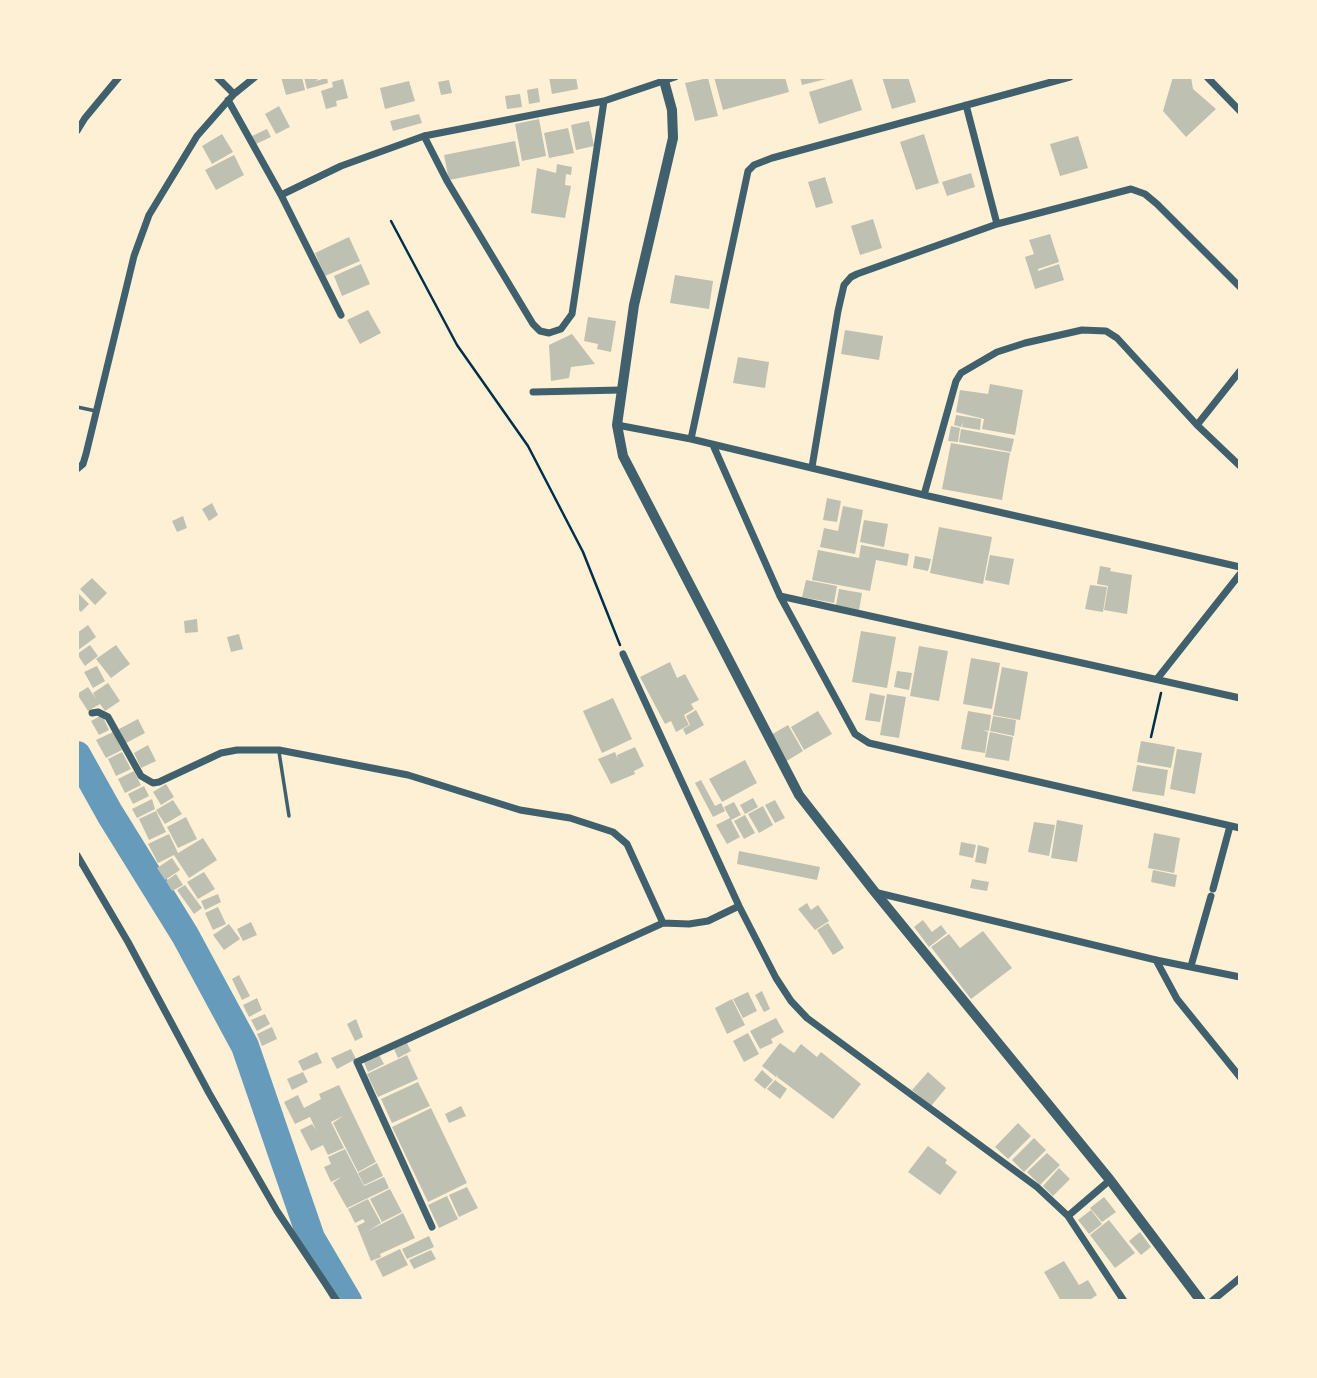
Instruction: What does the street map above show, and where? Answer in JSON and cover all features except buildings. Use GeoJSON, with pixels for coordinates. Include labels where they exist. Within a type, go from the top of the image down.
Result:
{"type":"FeatureCollection","features":[{"type":"Feature","properties":{"kind":"street"},"geometry":{"type":"LineString","coordinates":[[77,131],[119,77]]}},
{"type":"Feature","properties":{"kind":"street"},"geometry":{"type":"LineString","coordinates":[[217,77],[231,97],[341,315]]}},
{"type":"Feature","properties":{"kind":"street"},"geometry":{"type":"LineString","coordinates":[[77,469],[83,464],[86,454],[134,256],[149,215],[197,136],[231,97],[255,77]]}},
{"type":"Feature","properties":{"kind":"street"},"geometry":{"type":"LineString","coordinates":[[691,439],[748,171],[754,165],[1070,77]]}},
{"type":"Feature","properties":{"kind":"street"},"geometry":{"type":"LineString","coordinates":[[1207,77],[1240,111]]}},
{"type":"Feature","properties":{"kind":"street"},"geometry":{"type":"LineString","coordinates":[[281,195],[341,166],[424,136],[604,101],[668,79],[673,138],[634,305],[617,425],[623,456],[799,795],[1110,1181],[1201,1301]]}},
{"type":"Feature","properties":{"kind":"street"},"geometry":{"type":"LineString","coordinates":[[424,136],[447,181],[533,324],[540,331],[549,333],[561,329],[572,314],[604,101]]}},
{"type":"Feature","properties":{"kind":"street"},"geometry":{"type":"LineString","coordinates":[[966,105],[997,224]]}},
{"type":"Feature","properties":{"kind":"street"},"geometry":{"type":"LineString","coordinates":[[812,467],[830,351],[844,285],[857,274],[997,224],[1131,189],[1145,194],[1157,204],[1240,287]]}},
{"type":"Feature","properties":{"kind":"street"},"geometry":{"type":"LineString","coordinates":[[924,495],[956,381],[971,366],[997,352],[1082,330],[1106,331],[1117,338],[1197,425],[1240,466]]}},
{"type":"Feature","properties":{"kind":"street"},"geometry":{"type":"LineString","coordinates":[[1197,425],[1240,371]]}},
{"type":"Feature","properties":{"kind":"street"},"geometry":{"type":"LineString","coordinates":[[533,392],[621,390]]}},
{"type":"Feature","properties":{"kind":"street"},"geometry":{"type":"LineString","coordinates":[[617,425],[691,439],[1240,567]]}},
{"type":"Feature","properties":{"kind":"street"},"geometry":{"type":"LineString","coordinates":[[713,445],[780,596],[855,734],[869,743],[1240,828]]}},
{"type":"Feature","properties":{"kind":"street"},"geometry":{"type":"LineString","coordinates":[[1157,679],[1240,574]]}},
{"type":"Feature","properties":{"kind":"street"},"geometry":{"type":"LineString","coordinates":[[780,596],[1240,698]]}},
{"type":"Feature","properties":{"kind":"street"},"geometry":{"type":"LineString","coordinates":[[623,654],[739,906],[776,978],[791,1001],[807,1018],[1037,1187],[1068,1216],[1124,1301]]}},
{"type":"Feature","properties":{"kind":"street"},"geometry":{"type":"LineString","coordinates":[[92,713],[98,712],[108,717],[141,776],[153,783],[221,753],[279,750],[408,775],[520,810],[570,818],[613,832],[627,844],[663,923]]}},
{"type":"Feature","properties":{"kind":"street"},"geometry":{"type":"LineString","coordinates":[[1191,966],[1230,826]]}},
{"type":"Feature","properties":{"kind":"street"},"geometry":{"type":"LineString","coordinates":[[77,855],[277,1211],[337,1301]]}},
{"type":"Feature","properties":{"kind":"street"},"geometry":{"type":"LineString","coordinates":[[874,891],[1156,960],[1240,977]]}},
{"type":"Feature","properties":{"kind":"street"},"geometry":{"type":"LineString","coordinates":[[432,1227],[357,1062],[663,923],[689,924],[708,920],[739,906]]}},
{"type":"Feature","properties":{"kind":"street"},"geometry":{"type":"LineString","coordinates":[[1156,960],[1177,999],[1240,1077]]}},
{"type":"Feature","properties":{"kind":"street"},"geometry":{"type":"LineString","coordinates":[[1068,1216],[1110,1181]]}},
{"type":"Feature","properties":{"kind":"street"},"geometry":{"type":"LineString","coordinates":[[1212,1301],[1240,1278]]}},
{"type":"Feature","properties":{"kind":"lane"},"geometry":{"type":"LineString","coordinates":[[77,407],[96,411]]}},
{"type":"Feature","properties":{"kind":"lane"},"geometry":{"type":"LineString","coordinates":[[279,750],[289,816]]}},
{"type":"Feature","properties":{"kind":"path"},"geometry":{"type":"LineString","coordinates":[[391,221],[457,345],[528,446],[583,552],[623,654]]}},
{"type":"Feature","properties":{"kind":"path"},"geometry":{"type":"LineString","coordinates":[[1151,737],[1161,695],[1157,679]]}},
{"type":"Feature","properties":{"kind":"waterway"},"geometry":{"type":"LineString","coordinates":[[77,755],[185,935],[245,1046],[311,1238],[348,1301]]}}]}
